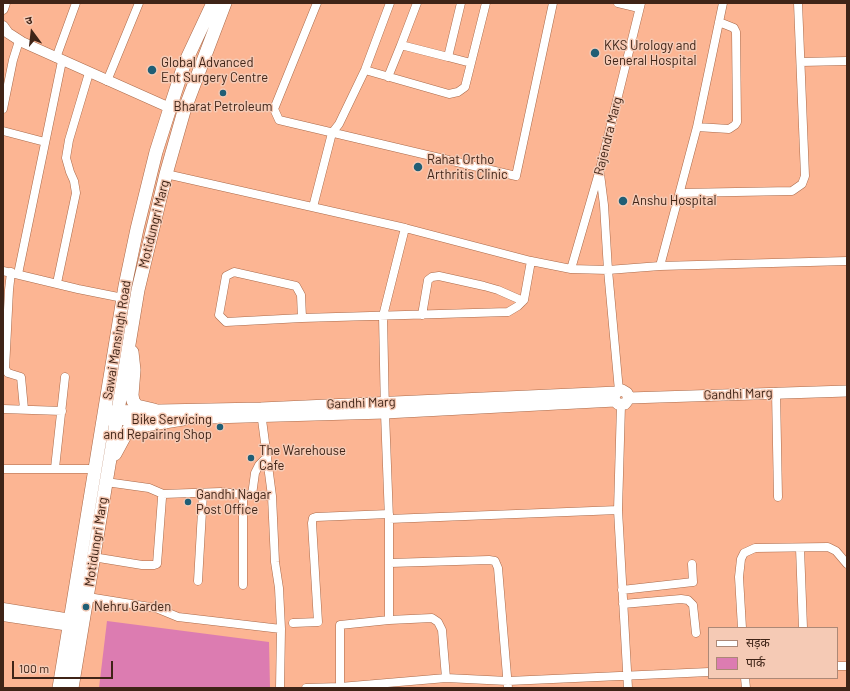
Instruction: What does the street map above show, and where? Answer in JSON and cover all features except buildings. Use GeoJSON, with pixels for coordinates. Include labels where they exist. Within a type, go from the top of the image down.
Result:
{"type":"FeatureCollection","features":[{"type":"Feature","properties":{"kind":"main road","name":"Sawai Mansingh Road"},"geometry":{"type":"LineString","coordinates":[[59,688],[123,298],[136,236],[151,172],[184,65],[213,3]]}},
{"type":"Feature","properties":{"kind":"main road","name":"Motidungri Marg"},"geometry":{"type":"LineString","coordinates":[[72,688],[138,290],[166,174],[184,111],[225,3]]}},
{"type":"Feature","properties":{"kind":"main road"},"geometry":{"type":"LineString","coordinates":[[128,343],[133,354],[134,370],[132,401],[137,406],[154,410]]}},
{"type":"Feature","properties":{"kind":"main road","name":"Gandhi Marg"},"geometry":{"type":"LineString","coordinates":[[261,412],[620,397],[847,391]]}},
{"type":"Feature","properties":{"kind":"main road"},"geometry":{"type":"LineString","coordinates":[[118,415],[154,410],[261,412]]}},
{"type":"Feature","properties":{"kind":"main road"},"geometry":{"type":"LineString","coordinates":[[110,462],[128,430],[133,427],[183,419],[261,412]]}},
{"type":"Feature","properties":{"kind":"main road"},"geometry":{"type":"LineString","coordinates":[[104,415],[183,419]]}},
{"type":"Feature","properties":{"kind":"street"},"geometry":{"type":"LineString","coordinates":[[3,9],[6,3]]}},
{"type":"Feature","properties":{"kind":"street"},"geometry":{"type":"LineString","coordinates":[[24,409],[21,377],[8,373],[5,369],[11,272],[45,142],[59,59],[76,3]]}},
{"type":"Feature","properties":{"kind":"street"},"geometry":{"type":"LineString","coordinates":[[107,81],[139,3]]}},
{"type":"Feature","properties":{"kind":"street"},"geometry":{"type":"LineString","coordinates":[[317,3],[274,109],[279,120],[516,176],[553,3]]}},
{"type":"Feature","properties":{"kind":"street"},"geometry":{"type":"LineString","coordinates":[[313,207],[332,133],[339,124],[365,70],[390,3]]}},
{"type":"Feature","properties":{"kind":"street"},"geometry":{"type":"LineString","coordinates":[[388,77],[417,3]]}},
{"type":"Feature","properties":{"kind":"street"},"geometry":{"type":"LineString","coordinates":[[448,57],[461,3]]}},
{"type":"Feature","properties":{"kind":"street"},"geometry":{"type":"LineString","coordinates":[[365,70],[449,94],[458,92],[464,87],[486,3]]}},
{"type":"Feature","properties":{"kind":"street"},"geometry":{"type":"LineString","coordinates":[[618,3],[640,5]]}},
{"type":"Feature","properties":{"kind":"street"},"geometry":{"type":"LineString","coordinates":[[660,266],[696,127],[723,3]]}},
{"type":"Feature","properties":{"kind":"street"},"geometry":{"type":"LineString","coordinates":[[680,193],[792,191],[802,184],[805,176],[798,3]]}},
{"type":"Feature","properties":{"kind":"street","name":"Rajendra Marg"},"geometry":{"type":"LineString","coordinates":[[571,269],[600,169],[640,5]]}},
{"type":"Feature","properties":{"kind":"street"},"geometry":{"type":"LineString","coordinates":[[696,127],[729,129],[737,122],[736,32],[734,28],[719,22]]}},
{"type":"Feature","properties":{"kind":"street"},"geometry":{"type":"LineString","coordinates":[[3,26],[8,33],[19,41],[170,108]]}},
{"type":"Feature","properties":{"kind":"street"},"geometry":{"type":"LineString","coordinates":[[3,109],[13,60],[19,41]]}},
{"type":"Feature","properties":{"kind":"street"},"geometry":{"type":"LineString","coordinates":[[401,45],[471,63]]}},
{"type":"Feature","properties":{"kind":"street"},"geometry":{"type":"LineString","coordinates":[[800,62],[847,60]]}},
{"type":"Feature","properties":{"kind":"street"},"geometry":{"type":"LineString","coordinates":[[57,283],[76,193],[74,181],[66,158],[69,140],[89,73]]}},
{"type":"Feature","properties":{"kind":"street"},"geometry":{"type":"LineString","coordinates":[[3,131],[45,142]]}},
{"type":"Feature","properties":{"kind":"street"},"geometry":{"type":"LineString","coordinates":[[600,169],[620,397],[618,510],[628,688]]}},
{"type":"Feature","properties":{"kind":"street"},"geometry":{"type":"LineString","coordinates":[[166,174],[404,228],[531,261],[571,269],[608,270],[660,266],[847,261]]}},
{"type":"Feature","properties":{"kind":"street"},"geometry":{"type":"LineString","coordinates":[[389,620],[390,563],[383,316],[404,228]]}},
{"type":"Feature","properties":{"kind":"street"},"geometry":{"type":"LineString","coordinates":[[302,318],[302,295],[296,286],[234,272],[226,276],[219,314],[226,322],[302,318],[508,312],[523,301],[531,261]]}},
{"type":"Feature","properties":{"kind":"street"},"geometry":{"type":"LineString","coordinates":[[11,272],[123,298]]}},
{"type":"Feature","properties":{"kind":"street"},"geometry":{"type":"LineString","coordinates":[[422,314],[428,280],[439,276],[498,290],[523,301]]}},
{"type":"Feature","properties":{"kind":"street"},"geometry":{"type":"LineString","coordinates":[[55,468],[65,377]]}},
{"type":"Feature","properties":{"kind":"street"},"geometry":{"type":"LineString","coordinates":[[776,392],[778,497]]}},
{"type":"Feature","properties":{"kind":"street"},"geometry":{"type":"LineString","coordinates":[[3,409],[62,411]]}},
{"type":"Feature","properties":{"kind":"street"},"geometry":{"type":"LineString","coordinates":[[261,412],[272,496],[275,562],[279,588],[281,629],[280,688]]}},
{"type":"Feature","properties":{"kind":"street"},"geometry":{"type":"LineString","coordinates":[[252,495],[255,473],[259,465],[267,457]]}},
{"type":"Feature","properties":{"kind":"street"},"geometry":{"type":"LineString","coordinates":[[3,469],[95,469]]}},
{"type":"Feature","properties":{"kind":"street"},"geometry":{"type":"LineString","coordinates":[[106,482],[149,488],[163,494],[203,494],[221,492],[272,496]]}},
{"type":"Feature","properties":{"kind":"street"},"geometry":{"type":"LineString","coordinates":[[93,557],[142,565],[154,566],[157,564],[163,494]]}},
{"type":"Feature","properties":{"kind":"street"},"geometry":{"type":"LineString","coordinates":[[198,581],[203,494]]}},
{"type":"Feature","properties":{"kind":"street"},"geometry":{"type":"LineString","coordinates":[[243,494],[243,585]]}},
{"type":"Feature","properties":{"kind":"street"},"geometry":{"type":"LineString","coordinates":[[293,623],[318,622],[313,518],[618,510]]}},
{"type":"Feature","properties":{"kind":"street"},"geometry":{"type":"LineString","coordinates":[[742,627],[739,577],[741,559],[744,553],[755,548],[828,548],[836,551],[847,564]]}},
{"type":"Feature","properties":{"kind":"street"},"geometry":{"type":"LineString","coordinates":[[800,548],[803,627]]}},
{"type":"Feature","properties":{"kind":"street"},"geometry":{"type":"LineString","coordinates":[[390,563],[495,561],[498,568],[508,685]]}},
{"type":"Feature","properties":{"kind":"street"},"geometry":{"type":"LineString","coordinates":[[622,590],[693,582],[692,564]]}},
{"type":"Feature","properties":{"kind":"street"},"geometry":{"type":"LineString","coordinates":[[88,597],[156,608],[178,617],[281,629]]}},
{"type":"Feature","properties":{"kind":"street"},"geometry":{"type":"LineString","coordinates":[[623,604],[681,599],[688,600],[693,605],[696,633]]}},
{"type":"Feature","properties":{"kind":"street"},"geometry":{"type":"LineString","coordinates":[[3,608],[70,623]]}},
{"type":"Feature","properties":{"kind":"street"},"geometry":{"type":"LineString","coordinates":[[3,616],[70,623]]}},
{"type":"Feature","properties":{"kind":"street"},"geometry":{"type":"LineString","coordinates":[[340,688],[340,625],[389,620],[432,618],[438,622],[442,630],[446,678]]}},
{"type":"Feature","properties":{"kind":"street"},"geometry":{"type":"LineString","coordinates":[[306,688],[340,688],[446,678],[508,685],[627,676],[708,672]]}},
{"type":"Feature","properties":{"kind":"green space"},"geometry":{"type":"Polygon","coordinates":[[[107,621],[269,642],[270,688],[99,688],[107,621]]]}},
{"type":"Feature","properties":{"kind":"place","name":"KKS Urology and General Hospital"},"geometry":{"type":"Point","coordinates":[595,53]}},
{"type":"Feature","properties":{"kind":"place","name":"Global Advanced Ent Surgery Centre"},"geometry":{"type":"Point","coordinates":[152,70]}},
{"type":"Feature","properties":{"kind":"place","name":"Bharat Petroleum"},"geometry":{"type":"Point","coordinates":[223,93]}},
{"type":"Feature","properties":{"kind":"place","name":"Rahat Ortho Arthritis Clinic"},"geometry":{"type":"Point","coordinates":[418,167]}},
{"type":"Feature","properties":{"kind":"place","name":"Anshu Hospital"},"geometry":{"type":"Point","coordinates":[623,201]}},
{"type":"Feature","properties":{"kind":"place","name":"Bike Servicing and Repairing Shop"},"geometry":{"type":"Point","coordinates":[220,427]}},
{"type":"Feature","properties":{"kind":"place","name":"The Warehouse Cafe"},"geometry":{"type":"Point","coordinates":[251,458]}},
{"type":"Feature","properties":{"kind":"place","name":"Gandhi Nagar Post Office"},"geometry":{"type":"Point","coordinates":[188,502]}},
{"type":"Feature","properties":{"kind":"place","name":"Nehru Garden"},"geometry":{"type":"Point","coordinates":[86,607]}}]}
